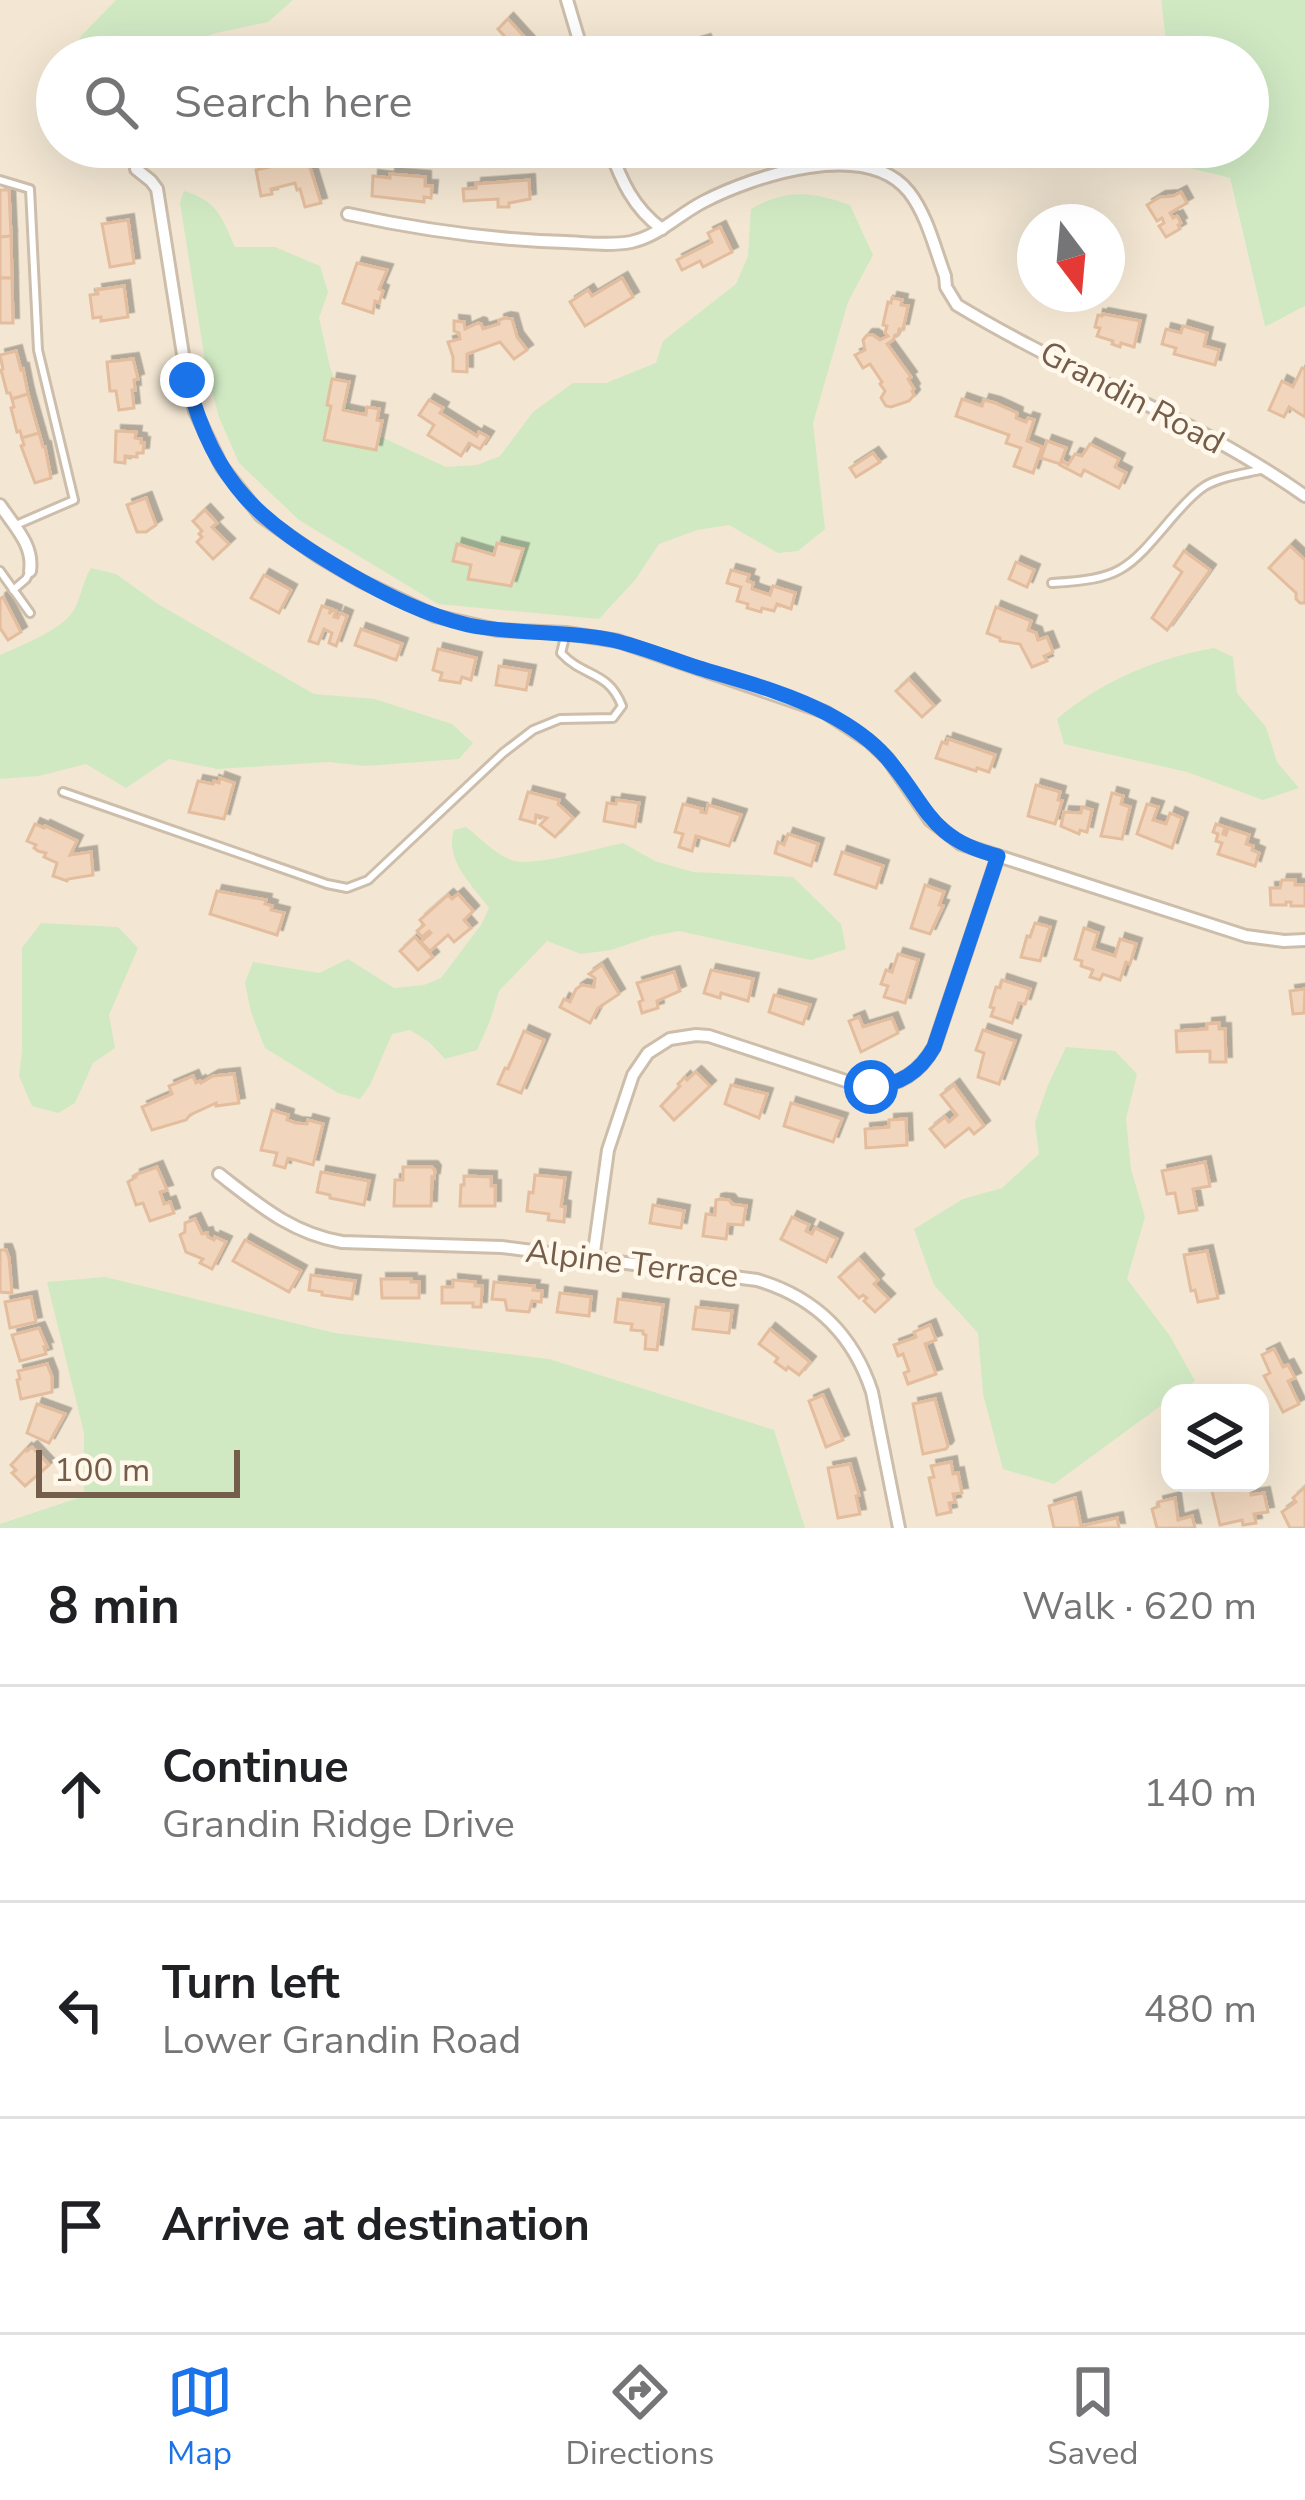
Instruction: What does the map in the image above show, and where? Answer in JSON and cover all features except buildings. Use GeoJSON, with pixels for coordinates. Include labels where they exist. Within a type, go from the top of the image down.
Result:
{"type":"FeatureCollection","features":[{"type":"Feature","properties":{"kind":"street"},"geometry":{"type":"LineString","coordinates":[[567,0],[578,36]]}},
{"type":"Feature","properties":{"kind":"street"},"geometry":{"type":"LineString","coordinates":[[348,214],[458,236],[511,241],[616,244],[662,230],[633,202],[618,168]]}},
{"type":"Feature","properties":{"kind":"street","name":"Grandin Road"},"geometry":{"type":"LineString","coordinates":[[662,230],[700,204],[760,178],[813,168]]}},
{"type":"Feature","properties":{"kind":"street","name":"Grandin Road"},"geometry":{"type":"LineString","coordinates":[[874,168],[893,177],[912,195],[957,304],[1305,496]]}},
{"type":"Feature","properties":{"kind":"street"},"geometry":{"type":"LineString","coordinates":[[136,170],[157,189],[195,411],[222,467],[261,516],[318,556],[424,611],[466,624],[618,641],[825,712],[888,759],[930,820],[962,844],[1246,936],[1305,940]]}},
{"type":"Feature","properties":{"kind":"street"},"geometry":{"type":"LineString","coordinates":[[0,505],[32,557],[29,571]]}},
{"type":"Feature","properties":{"kind":"street"},"geometry":{"type":"LineString","coordinates":[[593,1259],[608,1150],[633,1075],[648,1053],[670,1039],[709,1036],[858,1085],[884,1086],[909,1077],[934,1047],[998,856]]}},
{"type":"Feature","properties":{"kind":"street","name":"Alpine Terrace"},"geometry":{"type":"LineString","coordinates":[[220,1174],[272,1216],[323,1239],[502,1247],[757,1280],[793,1293],[825,1314],[865,1371],[899,1528]]}},
{"type":"Feature","properties":{"kind":"lane"},"geometry":{"type":"LineString","coordinates":[[0,180],[30,189],[38,350],[74,500],[14,526]]}},
{"type":"Feature","properties":{"kind":"lane"},"geometry":{"type":"LineString","coordinates":[[1052,584],[1092,581],[1123,570],[1190,497],[1210,483],[1263,469]]}},
{"type":"Feature","properties":{"kind":"lane"},"geometry":{"type":"LineString","coordinates":[[0,571],[30,613]]}},
{"type":"Feature","properties":{"kind":"lane"},"geometry":{"type":"LineString","coordinates":[[13,590],[29,571]]}},
{"type":"Feature","properties":{"kind":"lane"},"geometry":{"type":"LineString","coordinates":[[63,792],[347,888],[368,880],[533,730],[560,719],[613,718],[622,706],[616,689],[602,677],[573,665],[561,652],[566,633]]}},
{"type":"Feature","properties":{"kind":"shaded area"},"geometry":{"type":"Polygon","coordinates":[[[0,0],[1161,0],[1165,36],[36,36],[36,168],[1189,168],[1230,178],[1265,327],[1305,306],[1305,1528],[0,1528],[0,0]]]}},
{"type":"Feature","properties":{"kind":"green space"},"geometry":{"type":"Polygon","coordinates":[[[116,0],[293,0],[268,22],[208,36],[82,35],[116,0]]]}},
{"type":"Feature","properties":{"kind":"green space"},"geometry":{"type":"Polygon","coordinates":[[[1161,0],[1305,0],[1305,306],[1265,327],[1230,178],[1189,168],[1269,168],[1269,36],[1165,36],[1161,0]]]}},
{"type":"Feature","properties":{"kind":"green space"},"geometry":{"type":"Polygon","coordinates":[[[184,191],[212,205],[235,247],[275,247],[320,266],[328,292],[319,318],[342,399],[375,434],[446,467],[477,465],[500,456],[533,412],[573,383],[606,383],[656,363],[663,341],[736,284],[748,256],[751,209],[800,194],[850,205],[873,255],[848,302],[813,423],[825,529],[798,551],[778,553],[729,525],[659,544],[635,580],[599,619],[438,604],[299,520],[239,463],[207,373],[180,203],[184,191]]]}},
{"type":"Feature","properties":{"kind":"green space"},"geometry":{"type":"Polygon","coordinates":[[[91,568],[116,574],[158,604],[314,694],[375,699],[452,724],[473,743],[459,759],[365,766],[328,762],[217,769],[169,759],[126,788],[86,764],[39,776],[0,779],[0,655],[63,622],[76,606],[91,568]]]}},
{"type":"Feature","properties":{"kind":"green space"},"geometry":{"type":"Polygon","coordinates":[[[1214,648],[1233,657],[1237,693],[1266,727],[1277,762],[1299,788],[1263,800],[1187,772],[1064,744],[1057,719],[1092,693],[1151,665],[1214,648]]]}},
{"type":"Feature","properties":{"kind":"green space"},"geometry":{"type":"Polygon","coordinates":[[[466,827],[515,861],[552,859],[623,843],[655,861],[693,872],[793,877],[841,924],[846,949],[811,960],[679,931],[581,954],[547,941],[499,991],[477,1050],[445,1059],[410,1030],[392,1034],[360,1099],[338,1093],[265,1048],[245,983],[253,962],[319,973],[348,959],[394,988],[441,978],[489,908],[453,852],[454,830],[466,827]]]}},
{"type":"Feature","properties":{"kind":"green space"},"geometry":{"type":"Polygon","coordinates":[[[41,923],[118,927],[138,948],[109,1015],[115,1048],[93,1063],[75,1103],[58,1113],[32,1106],[19,1076],[22,948],[41,923]]]}},
{"type":"Feature","properties":{"kind":"green space"},"geometry":{"type":"Polygon","coordinates":[[[1066,1047],[1115,1051],[1137,1074],[1126,1119],[1131,1169],[1145,1217],[1127,1279],[1170,1336],[1195,1381],[1161,1384],[1161,1406],[1054,1484],[1003,1469],[983,1394],[978,1333],[934,1285],[914,1229],[963,1199],[1002,1188],[1039,1154],[1035,1122],[1066,1047]]]}},
{"type":"Feature","properties":{"kind":"green space"},"geometry":{"type":"Polygon","coordinates":[[[105,1277],[335,1333],[549,1359],[774,1430],[805,1528],[0,1528],[0,1524],[84,1496],[84,1433],[47,1282],[105,1277]]]}},
{"type":"Feature","properties":{"kind":"route"},"geometry":{"type":"LineString","coordinates":[[187,380],[207,440],[240,493],[261,516],[318,556],[436,616],[496,630],[618,641],[825,712],[888,759],[930,820],[945,833],[998,856],[928,1058],[909,1077],[871,1087]]}}]}
